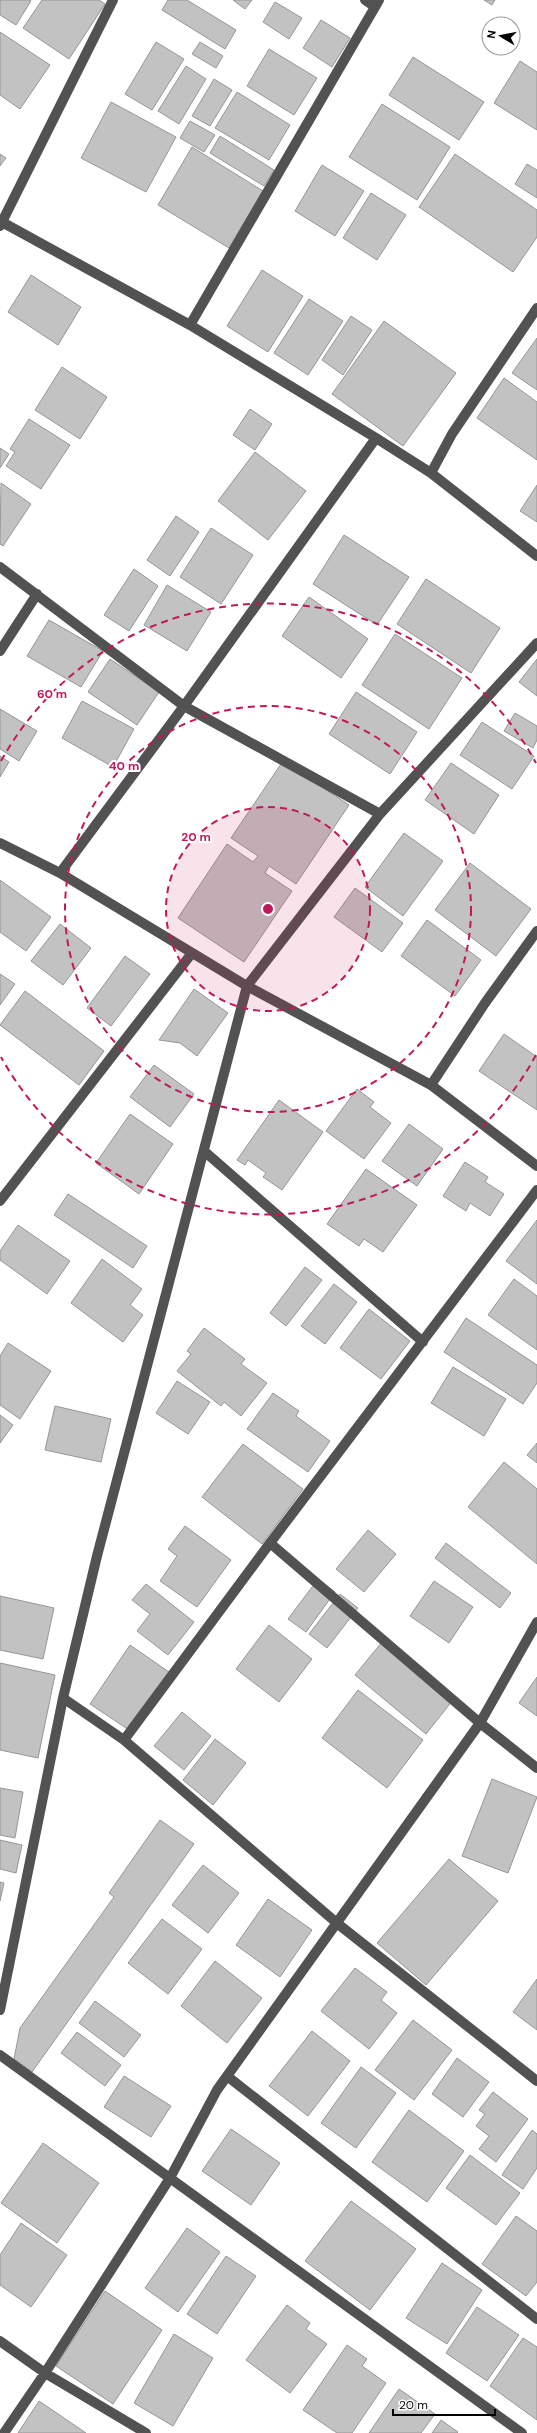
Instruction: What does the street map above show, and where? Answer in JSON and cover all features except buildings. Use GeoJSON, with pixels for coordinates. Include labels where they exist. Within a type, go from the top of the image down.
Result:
{"type":"FeatureCollection","features":[{"type":"Feature","properties":{"kind":"street"},"geometry":{"type":"LineString","coordinates":[[113,0],[1,223],[190,325],[376,438],[431,473],[537,556]]}},
{"type":"Feature","properties":{"kind":"street"},"geometry":{"type":"LineString","coordinates":[[190,325],[377,3],[365,0]]}},
{"type":"Feature","properties":{"kind":"street"},"geometry":{"type":"LineString","coordinates":[[431,473],[452,434],[537,308]]}},
{"type":"Feature","properties":{"kind":"street"},"geometry":{"type":"LineString","coordinates":[[60,873],[184,706],[376,438]]}},
{"type":"Feature","properties":{"kind":"street"},"geometry":{"type":"LineString","coordinates":[[0,567],[184,706],[380,814]]}},
{"type":"Feature","properties":{"kind":"street"},"geometry":{"type":"LineString","coordinates":[[0,651],[37,594]]}},
{"type":"Feature","properties":{"kind":"street"},"geometry":{"type":"LineString","coordinates":[[0,2010],[63,1698],[97,1556],[248,986],[380,814],[537,643]]}},
{"type":"Feature","properties":{"kind":"street"},"geometry":{"type":"LineString","coordinates":[[0,843],[60,873],[248,986],[430,1085],[537,1166]]}},
{"type":"Feature","properties":{"kind":"street"},"geometry":{"type":"LineString","coordinates":[[430,1085],[485,1002],[537,931]]}},
{"type":"Feature","properties":{"kind":"street"},"geometry":{"type":"LineString","coordinates":[[0,1201],[192,953]]}},
{"type":"Feature","properties":{"kind":"street"},"geometry":{"type":"LineString","coordinates":[[204,1151],[423,1342]]}},
{"type":"Feature","properties":{"kind":"street"},"geometry":{"type":"LineString","coordinates":[[124,1740],[270,1543],[537,1190]]}},
{"type":"Feature","properties":{"kind":"street"},"geometry":{"type":"LineString","coordinates":[[270,1543],[480,1723],[537,1768]]}},
{"type":"Feature","properties":{"kind":"street"},"geometry":{"type":"LineString","coordinates":[[4,2433],[45,2373],[170,2178],[217,2090],[338,1924],[480,1723],[537,1622]]}},
{"type":"Feature","properties":{"kind":"street"},"geometry":{"type":"LineString","coordinates":[[63,1698],[124,1740],[338,1924],[537,2081]]}},
{"type":"Feature","properties":{"kind":"street"},"geometry":{"type":"LineString","coordinates":[[0,2055],[522,2433]]}},
{"type":"Feature","properties":{"kind":"street"},"geometry":{"type":"LineString","coordinates":[[227,2076],[537,2319]]}},
{"type":"Feature","properties":{"kind":"street"},"geometry":{"type":"LineString","coordinates":[[0,2341],[45,2373],[146,2433]]}}]}
